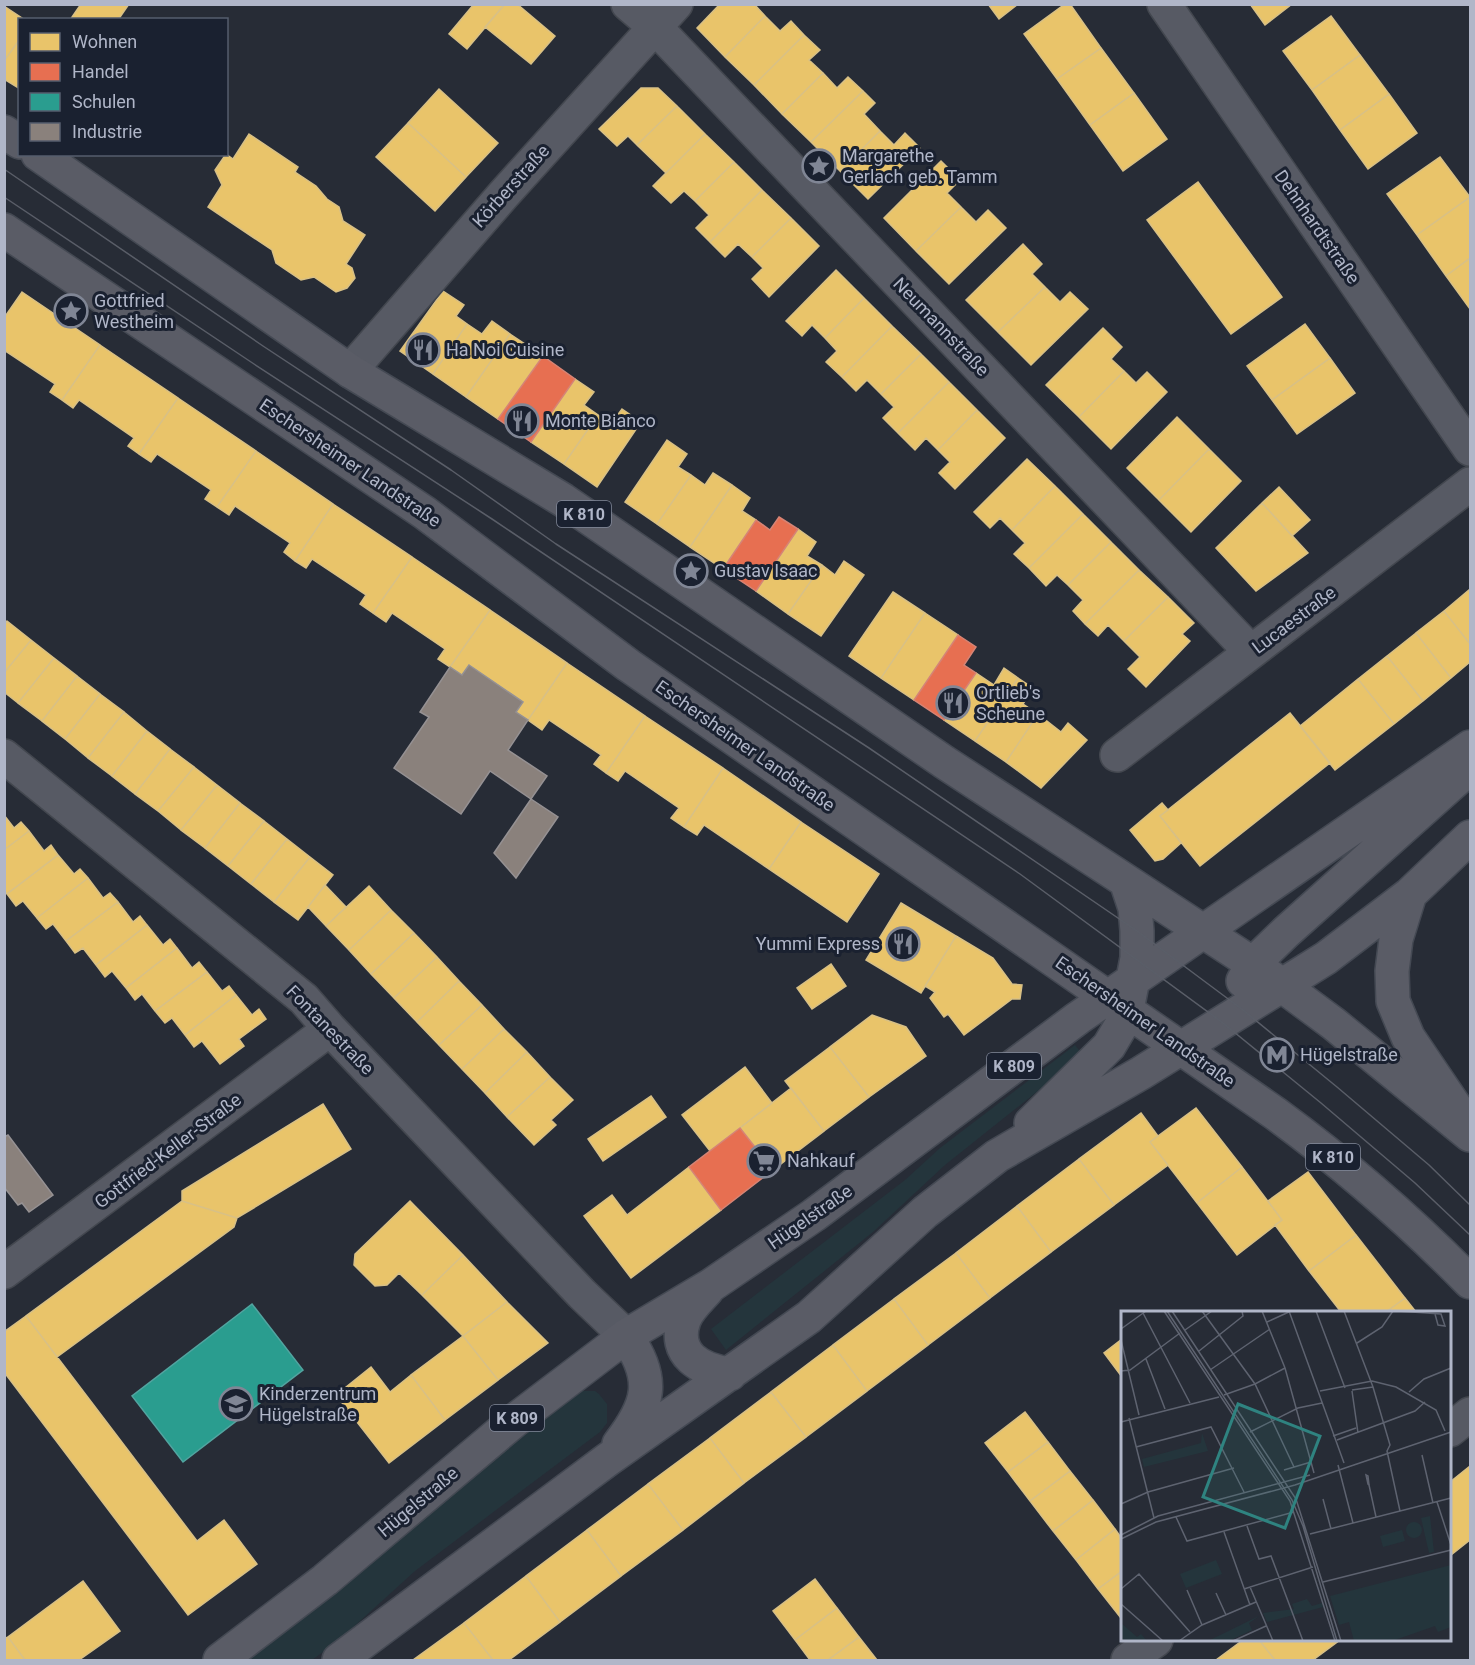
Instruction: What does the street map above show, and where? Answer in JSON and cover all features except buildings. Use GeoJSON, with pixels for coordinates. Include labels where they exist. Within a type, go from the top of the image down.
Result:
{"type":"FeatureCollection","features":[{"type":"Feature","properties":{"kind":"main road"},"geometry":{"type":"LineString","coordinates":[[4,132],[18,141]]}},
{"type":"Feature","properties":{"kind":"main road","name":"K 810"},"geometry":{"type":"LineString","coordinates":[[41,156],[350,371],[563,500],[944,762],[1253,964],[1334,1023],[1470,1135]]}},
{"type":"Feature","properties":{"kind":"main road","name":"Eschersheimer Landstraße"},"geometry":{"type":"LineString","coordinates":[[4,230],[425,513],[628,665],[1124,996],[1182,1048],[1317,1144],[1395,1208],[1470,1282]]}},
{"type":"Feature","properties":{"kind":"main road","name":"Hügelstraße"},"geometry":{"type":"LineString","coordinates":[[220,1660],[325,1580],[514,1421],[626,1336],[710,1286],[814,1215],[1069,1025],[1124,996],[1205,932],[1470,747]]}},
{"type":"Feature","properties":{"kind":"main road"},"geometry":{"type":"LineString","coordinates":[[1234,1084],[1226,1061],[1224,1041],[1227,1021],[1233,1002],[1253,964],[1293,925],[1470,767]]}},
{"type":"Feature","properties":{"kind":"main road"},"geometry":{"type":"LineString","coordinates":[[339,1660],[607,1460],[809,1317],[925,1212],[998,1156],[1227,1021],[1326,958],[1410,894],[1470,837]]}},
{"type":"Feature","properties":{"kind":"main road"},"geometry":{"type":"LineString","coordinates":[[998,1156],[1108,1046],[1122,1024],[1124,996],[1137,931],[1135,908],[1126,881]]}},
{"type":"Feature","properties":{"kind":"main road"},"geometry":{"type":"LineString","coordinates":[[1410,894],[1396,939],[1392,971],[1393,1001],[1408,1037],[1470,1129]]}},
{"type":"Feature","properties":{"kind":"main road"},"geometry":{"type":"LineString","coordinates":[[710,1286],[685,1318],[682,1338],[691,1360],[715,1372],[730,1374]]}},
{"type":"Feature","properties":{"kind":"main road"},"geometry":{"type":"LineString","coordinates":[[607,1460],[633,1425],[644,1402],[646,1383],[644,1368],[639,1354],[626,1336]]}},
{"type":"Feature","properties":{"kind":"street","name":"Neumannstraße"},"geometry":{"type":"LineString","coordinates":[[628,4],[666,16],[1251,652]]}},
{"type":"Feature","properties":{"kind":"street","name":"Dehnhardtstraße"},"geometry":{"type":"LineString","coordinates":[[1164,4],[1470,449]]}},
{"type":"Feature","properties":{"kind":"street","name":"Körberstraße"},"geometry":{"type":"LineString","coordinates":[[350,371],[504,194],[666,16]]}},
{"type":"Feature","properties":{"kind":"street","name":"Lucaestraße"},"geometry":{"type":"LineString","coordinates":[[1117,755],[1470,484]]}},
{"type":"Feature","properties":{"kind":"street","name":"Fontanestraße"},"geometry":{"type":"LineString","coordinates":[[4,756],[304,999],[582,1294],[626,1336]]}},
{"type":"Feature","properties":{"kind":"street","name":"Gottfried-Keller-Straße"},"geometry":{"type":"LineString","coordinates":[[4,1272],[330,1029]]}},
{"type":"Feature","properties":{"kind":"street"},"geometry":{"type":"LineString","coordinates":[[1451,1428],[1470,1414]]}},
{"type":"Feature","properties":{"kind":"street"},"geometry":{"type":"LineString","coordinates":[[1128,1660],[1155,1641]]}},
{"type":"Feature","properties":{"kind":"shaded area"},"geometry":{"type":"Polygon","coordinates":[[[1075,1045],[1083,1055],[945,1165],[873,1232],[726,1350],[711,1329],[905,1180],[940,1148],[1075,1045]]]}},
{"type":"Feature","properties":{"kind":"shaded area"},"geometry":{"type":"Polygon","coordinates":[[[576,1391],[595,1391],[607,1404],[607,1423],[600,1432],[415,1571],[338,1641],[312,1660],[238,1660],[576,1391]]]}},
{"type":"Feature","properties":{"kind":"tram line"},"geometry":{"type":"LineString","coordinates":[[4,169],[263,346],[451,470],[556,544],[869,748],[1137,931],[1243,1010],[1337,1087],[1429,1165],[1470,1205]]}},
{"type":"Feature","properties":{"kind":"tram line"},"geometry":{"type":"LineString","coordinates":[[4,197],[492,519],[1020,874],[1223,1023],[1415,1183],[1470,1235]]}},
{"type":"Feature","properties":{"kind":"place","name":"Margarethe Gerlach geb. Tamm"},"geometry":{"type":"Point","coordinates":[819,166]}},
{"type":"Feature","properties":{"kind":"place","name":"Gottfried Westheim"},"geometry":{"type":"Point","coordinates":[71,311]}},
{"type":"Feature","properties":{"kind":"place","name":"Ha Noi Cuisine"},"geometry":{"type":"Point","coordinates":[423,350]}},
{"type":"Feature","properties":{"kind":"place","name":"Monte Bianco"},"geometry":{"type":"Point","coordinates":[522,421]}},
{"type":"Feature","properties":{"kind":"place","name":"Gustav Isaac"},"geometry":{"type":"Point","coordinates":[691,571]}},
{"type":"Feature","properties":{"kind":"place","name":"Ortlieb's Scheune"},"geometry":{"type":"Point","coordinates":[953,703]}},
{"type":"Feature","properties":{"kind":"place","name":"Yummi Express"},"geometry":{"type":"Point","coordinates":[903,944]}},
{"type":"Feature","properties":{"kind":"place","name":"Hügelstraße"},"geometry":{"type":"Point","coordinates":[1277,1055]}},
{"type":"Feature","properties":{"kind":"place","name":"Nahkauf"},"geometry":{"type":"Point","coordinates":[764,1161]}},
{"type":"Feature","properties":{"kind":"place","name":"Kinderzentrum Hügelstraße"},"geometry":{"type":"Point","coordinates":[236,1404]}}]}
